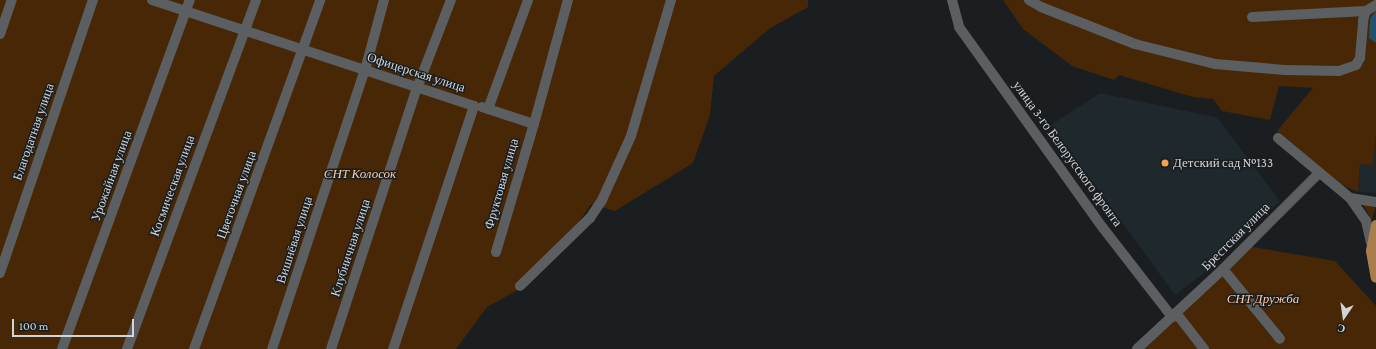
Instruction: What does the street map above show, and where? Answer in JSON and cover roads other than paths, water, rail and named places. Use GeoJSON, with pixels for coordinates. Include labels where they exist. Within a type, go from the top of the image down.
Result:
{"type":"FeatureCollection","features":[{"type":"Feature","properties":{"kind":"main road"},"geometry":{"type":"LineString","coordinates":[[1376,225],[1371,242],[1371,260],[1376,278]]}},
{"type":"Feature","properties":{"kind":"street"},"geometry":{"type":"LineString","coordinates":[[0,34],[12,0]]}},
{"type":"Feature","properties":{"kind":"street","name":"Благодатная улица"},"geometry":{"type":"LineString","coordinates":[[0,273],[93,0]]}},
{"type":"Feature","properties":{"kind":"street","name":"Офицерская улица"},"geometry":{"type":"LineString","coordinates":[[152,0],[474,106],[393,349]]}},
{"type":"Feature","properties":{"kind":"street","name":"Урожайная улица"},"geometry":{"type":"LineString","coordinates":[[62,349],[190,0]]}},
{"type":"Feature","properties":{"kind":"street","name":"Космическая улица"},"geometry":{"type":"LineString","coordinates":[[127,349],[256,0]]}},
{"type":"Feature","properties":{"kind":"street","name":"Цветочная улица"},"geometry":{"type":"LineString","coordinates":[[194,349],[304,50],[320,0]]}},
{"type":"Feature","properties":{"kind":"street","name":"Вишнёвая улица"},"geometry":{"type":"LineString","coordinates":[[272,349],[365,70],[384,0]]}},
{"type":"Feature","properties":{"kind":"street","name":"Клубничная улица"},"geometry":{"type":"LineString","coordinates":[[331,349],[417,88],[451,0]]}},
{"type":"Feature","properties":{"kind":"street"},"geometry":{"type":"LineString","coordinates":[[488,109],[528,0]]}},
{"type":"Feature","properties":{"kind":"street","name":"Фруктовая улица"},"geometry":{"type":"LineString","coordinates":[[496,252],[534,124],[568,0]]}},
{"type":"Feature","properties":{"kind":"street"},"geometry":{"type":"LineString","coordinates":[[520,286],[590,218],[602,200],[631,136],[671,0]]}},
{"type":"Feature","properties":{"kind":"street","name":"улица 3-го Белорусского фронта"},"geometry":{"type":"LineString","coordinates":[[952,0],[959,26],[1103,228],[1174,315],[1204,349]]}},
{"type":"Feature","properties":{"kind":"street"},"geometry":{"type":"LineString","coordinates":[[1029,0],[1041,7],[1135,44],[1215,64],[1285,70],[1339,71],[1356,65],[1366,11]]}},
{"type":"Feature","properties":{"kind":"street"},"geometry":{"type":"LineString","coordinates":[[1252,17],[1366,11],[1376,5]]}},
{"type":"Feature","properties":{"kind":"street"},"geometry":{"type":"LineString","coordinates":[[474,106],[534,124]]}},
{"type":"Feature","properties":{"kind":"street"},"geometry":{"type":"LineString","coordinates":[[1278,138],[1318,174],[1350,198],[1366,221],[1371,242]]}},
{"type":"Feature","properties":{"kind":"street","name":"Брестская улица"},"geometry":{"type":"LineString","coordinates":[[1137,349],[1223,269],[1318,174]]}},
{"type":"Feature","properties":{"kind":"street"},"geometry":{"type":"LineString","coordinates":[[1350,198],[1376,202]]}},
{"type":"Feature","properties":{"kind":"street"},"geometry":{"type":"LineString","coordinates":[[1223,269],[1280,339]]}},
{"type":"Feature","properties":{"kind":"water"},"geometry":{"type":"Polygon","coordinates":[[[1376,11],[1376,43],[1369,38],[1370,19],[1376,11]]]}},
{"type":"Feature","properties":{"kind":"place","name":"Детский сад №133"},"geometry":{"type":"Point","coordinates":[1165,163]}},
{"type":"Feature","properties":{"kind":"park label","name":"СНТ Колосок"},"geometry":{"type":"Point","coordinates":[360,174]}},
{"type":"Feature","properties":{"kind":"park label","name":"СНТ Дружба"},"geometry":{"type":"Point","coordinates":[1263,299]}}]}
